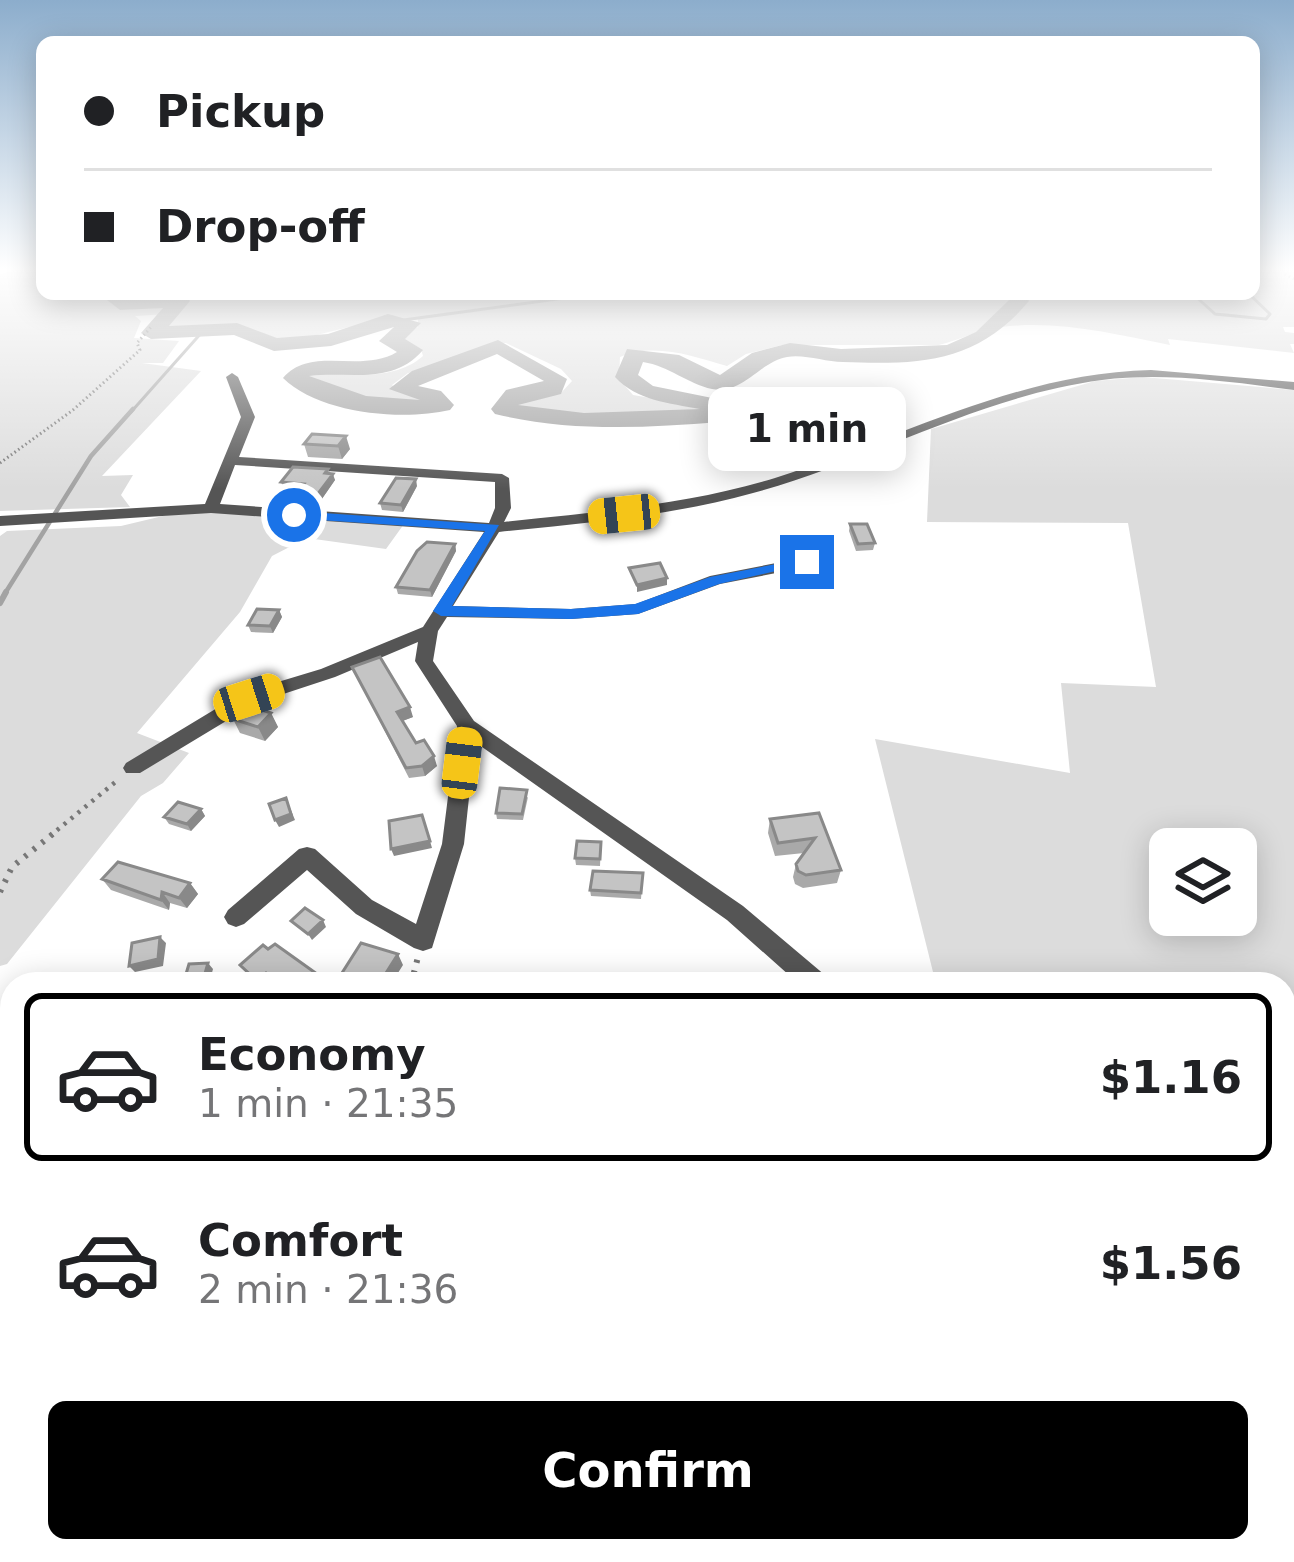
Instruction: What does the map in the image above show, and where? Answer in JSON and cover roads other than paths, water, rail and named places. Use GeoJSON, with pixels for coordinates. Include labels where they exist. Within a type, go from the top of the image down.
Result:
{"type":"FeatureCollection","features":[{"type":"Feature","properties":{"kind":"street"},"geometry":{"type":"LineString","coordinates":[[0,521],[211,508],[494,528],[624,514],[731,494],[783,480],[932,421],[1099,376],[1182,375],[1294,386]]}},
{"type":"Feature","properties":{"kind":"street"},"geometry":{"type":"LineString","coordinates":[[211,508],[248,417],[232,377]]}},
{"type":"Feature","properties":{"kind":"street"},"geometry":{"type":"LineString","coordinates":[[232,461],[502,478],[503,508],[429,631],[424,661],[466,726],[735,913],[803,972]]}},
{"type":"Feature","properties":{"kind":"street"},"geometry":{"type":"LineString","coordinates":[[441,611],[571,614],[638,609],[716,580],[807,562]]}},
{"type":"Feature","properties":{"kind":"street"},"geometry":{"type":"LineString","coordinates":[[133,768],[249,698],[328,673],[429,631]]}},
{"type":"Feature","properties":{"kind":"street"},"geometry":{"type":"LineString","coordinates":[[236,916],[307,856],[364,907],[423,940],[453,844],[466,726]]}},
{"type":"Feature","properties":{"kind":"waterway"},"geometry":{"type":"LineString","coordinates":[[131,412],[192,343]]}},
{"type":"Feature","properties":{"kind":"waterway"},"geometry":{"type":"LineString","coordinates":[[269,343],[298,343]]}},
{"type":"Feature","properties":{"kind":"waterway"},"geometry":{"type":"LineString","coordinates":[[395,343],[412,350],[390,365],[362,370],[305,368],[294,378],[366,404],[442,405],[433,396],[401,389],[432,370],[498,346],[556,379],[553,389],[514,395],[503,409],[611,421],[720,415],[719,406],[646,391],[626,377],[635,354],[671,360],[717,383],[737,378],[760,358],[790,349],[841,356],[951,351],[968,343]]}},
{"type":"Feature","properties":{"kind":"waterway"},"geometry":{"type":"LineString","coordinates":[[4,595],[91,456],[133,409]]}},
{"type":"Feature","properties":{"kind":"waterway"},"geometry":{"type":"LineString","coordinates":[[0,603],[6,592]]}}]}
